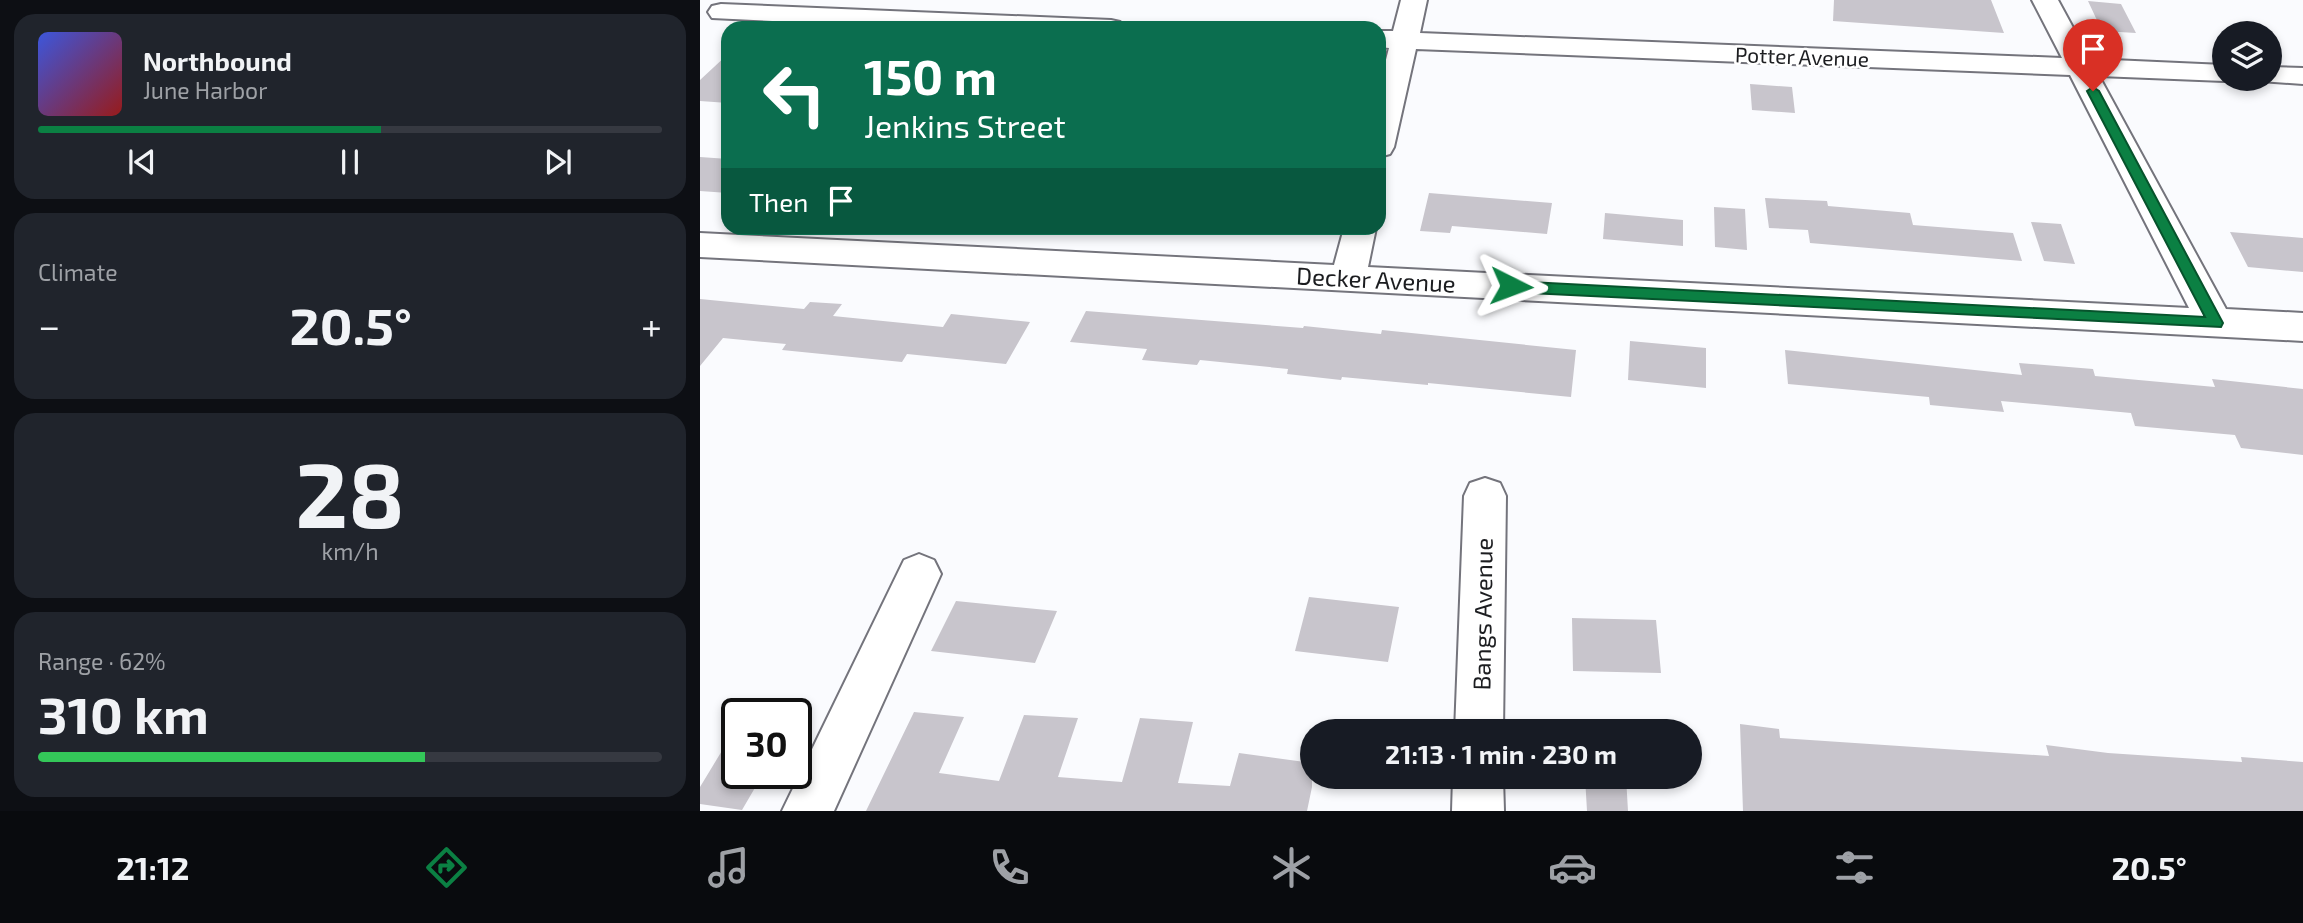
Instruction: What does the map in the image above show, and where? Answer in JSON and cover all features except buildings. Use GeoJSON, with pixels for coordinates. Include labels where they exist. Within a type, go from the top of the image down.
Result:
{"type":"FeatureCollection","features":[{"type":"Feature","properties":{"kind":"street"},"geometry":{"type":"LineString","coordinates":[[1386,89],[1392,39],[1414,0]]}},
{"type":"Feature","properties":{"kind":"street"},"geometry":{"type":"LineString","coordinates":[[2045,0],[2215,323]]}},
{"type":"Feature","properties":{"kind":"street"},"geometry":{"type":"LineString","coordinates":[[720,14],[916,21]]}},
{"type":"Feature","properties":{"kind":"street","name":"Potter Avenue"},"geometry":{"type":"LineString","coordinates":[[1392,39],[2212,72]]}},
{"type":"Feature","properties":{"kind":"street"},"geometry":{"type":"LineString","coordinates":[[2282,75],[2303,76]]}},
{"type":"Feature","properties":{"kind":"street"},"geometry":{"type":"LineString","coordinates":[[1348,278],[1358,235]]}},
{"type":"Feature","properties":{"kind":"street","name":"Decker Avenue"},"geometry":{"type":"LineString","coordinates":[[700,245],[2303,327]]}},
{"type":"Feature","properties":{"kind":"street","name":"Bangs Avenue"},"geometry":{"type":"LineString","coordinates":[[1479,719],[1485,496]]}},
{"type":"Feature","properties":{"kind":"street"},"geometry":{"type":"LineString","coordinates":[[808,811],[919,574]]}},
{"type":"Feature","properties":{"kind":"street"},"geometry":{"type":"LineString","coordinates":[[1478,789],[1478,811]]}},
{"type":"Feature","properties":{"kind":"route"},"geometry":{"type":"LineString","coordinates":[[1511,286],[2215,323],[2093,91]]}}]}
